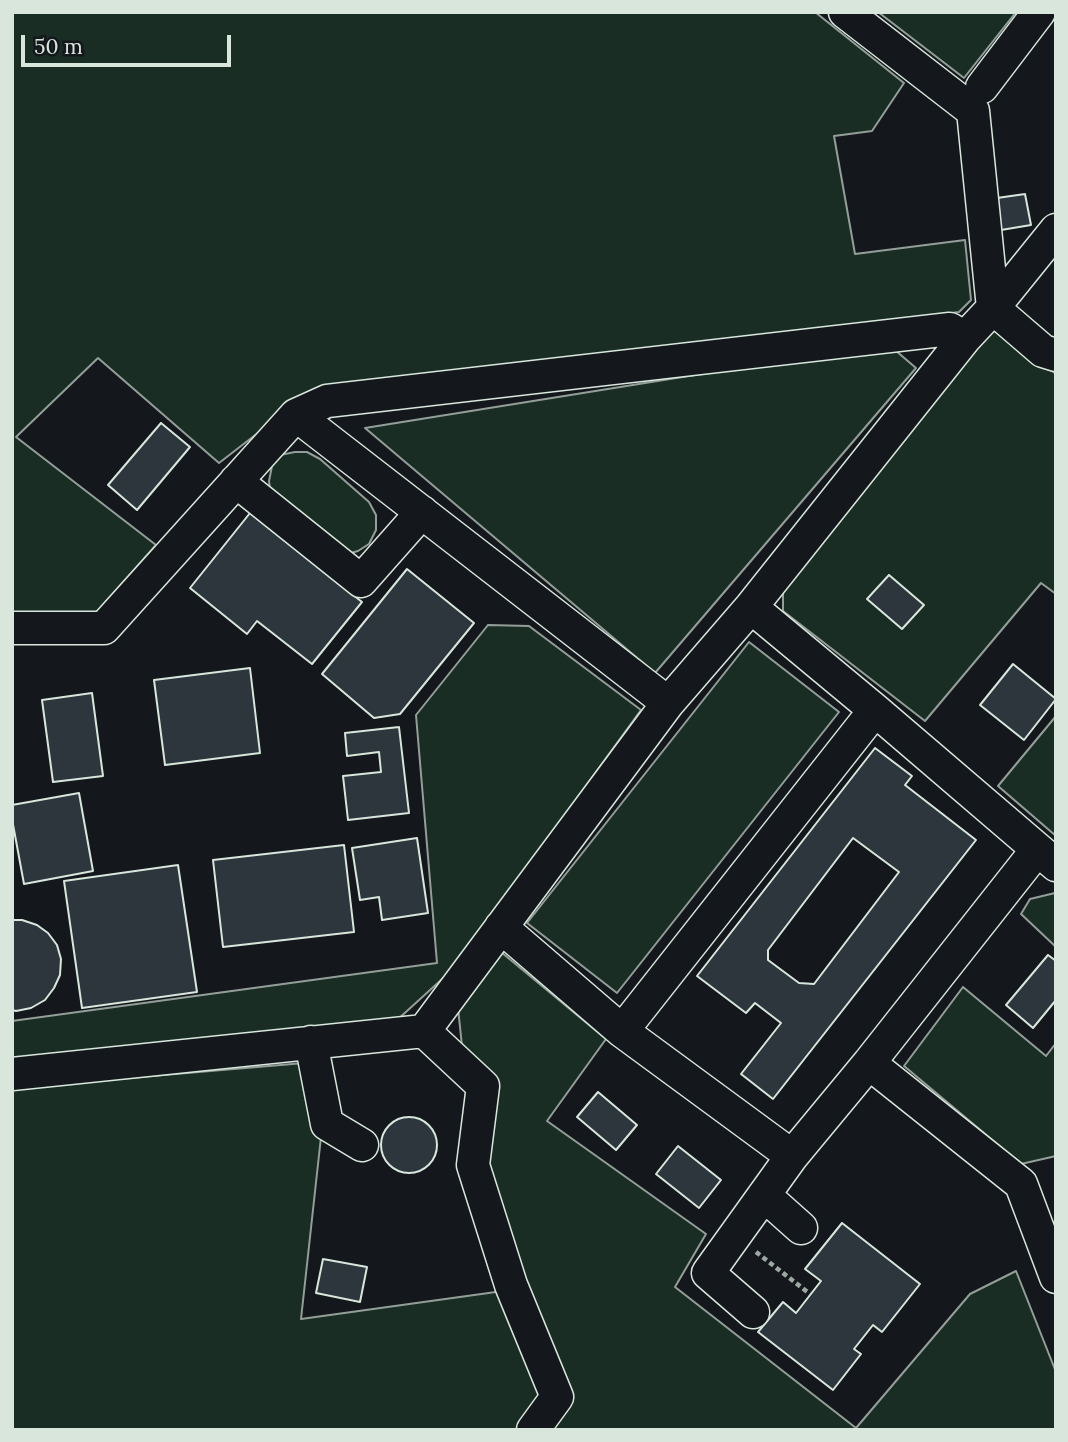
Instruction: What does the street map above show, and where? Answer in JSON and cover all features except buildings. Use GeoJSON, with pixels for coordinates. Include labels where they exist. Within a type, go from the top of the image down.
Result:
{"type":"FeatureCollection","features":[{"type":"Feature","properties":{"kind":"lane"},"geometry":{"type":"LineString","coordinates":[[845,12],[974,111],[993,308],[1043,351],[1056,355]]}},
{"type":"Feature","properties":{"kind":"lane"},"geometry":{"type":"LineString","coordinates":[[982,87],[1039,12]]}},
{"type":"Feature","properties":{"kind":"lane"},"geometry":{"type":"LineString","coordinates":[[12,1074],[424,1031],[668,703],[751,607],[965,338],[1056,230]]}},
{"type":"Feature","properties":{"kind":"lane"},"geometry":{"type":"LineString","coordinates":[[12,628],[104,628],[296,415],[327,401],[950,329],[965,338]]}},
{"type":"Feature","properties":{"kind":"lane"},"geometry":{"type":"LineString","coordinates":[[296,415],[668,703]]}},
{"type":"Feature","properties":{"kind":"lane"},"geometry":{"type":"LineString","coordinates":[[236,481],[361,580],[422,512]]}},
{"type":"Feature","properties":{"kind":"lane"},"geometry":{"type":"LineString","coordinates":[[751,607],[1046,857],[792,1156],[708,1273],[752,1312]]}},
{"type":"Feature","properties":{"kind":"lane"},"geometry":{"type":"LineString","coordinates":[[622,1031],[875,710]]}},
{"type":"Feature","properties":{"kind":"lane"},"geometry":{"type":"LineString","coordinates":[[500,927],[622,1031],[792,1156]]}},
{"type":"Feature","properties":{"kind":"lane"},"geometry":{"type":"LineString","coordinates":[[424,1031],[483,1086],[473,1165],[511,1285],[557,1397],[533,1430]]}},
{"type":"Feature","properties":{"kind":"lane"},"geometry":{"type":"LineString","coordinates":[[312,1042],[327,1124],[362,1145]]}},
{"type":"Feature","properties":{"kind":"lane"},"geometry":{"type":"LineString","coordinates":[[869,1063],[1021,1184],[1056,1277]]}},
{"type":"Feature","properties":{"kind":"lane"},"geometry":{"type":"LineString","coordinates":[[764,1195],[801,1228]]}},
{"type":"Feature","properties":{"kind":"path"},"geometry":{"type":"LineString","coordinates":[[734,1235],[810,1294]]}},
{"type":"Feature","properties":{"kind":"green space"},"geometry":{"type":"Polygon","coordinates":[[[12,12],[815,12],[904,83],[872,131],[834,136],[855,254],[965,240],[971,300],[959,312],[307,395],[219,463],[98,358],[16,437],[156,545],[94,615],[12,616],[12,12]]]}},
{"type":"Feature","properties":{"kind":"green space"},"geometry":{"type":"Polygon","coordinates":[[[878,12],[1016,12],[964,78],[878,12]]]}},
{"type":"Feature","properties":{"kind":"green space"},"geometry":{"type":"Polygon","coordinates":[[[990,326],[1056,374],[1056,594],[1041,583],[925,721],[783,611],[783,583],[990,326]]]}},
{"type":"Feature","properties":{"kind":"green space"},"geometry":{"type":"Polygon","coordinates":[[[888,344],[916,368],[655,673],[365,428],[888,344]]]}},
{"type":"Feature","properties":{"kind":"green space"},"geometry":{"type":"Polygon","coordinates":[[[307,452],[320,459],[369,502],[376,515],[376,530],[369,544],[347,554],[270,489],[272,466],[280,455],[307,452]]]}},
{"type":"Feature","properties":{"kind":"green space"},"geometry":{"type":"Polygon","coordinates":[[[488,625],[529,626],[641,710],[452,970],[396,1021],[12,1063],[12,1021],[437,963],[416,715],[488,625]]]}},
{"type":"Feature","properties":{"kind":"green space"},"geometry":{"type":"Polygon","coordinates":[[[749,642],[839,712],[617,993],[527,923],[749,642]]]}},
{"type":"Feature","properties":{"kind":"green space"},"geometry":{"type":"Polygon","coordinates":[[[1056,716],[1056,836],[998,786],[1056,716]]]}},
{"type":"Feature","properties":{"kind":"green space"},"geometry":{"type":"Polygon","coordinates":[[[1055,893],[1056,947],[1021,914],[1030,899],[1055,893]]]}},
{"type":"Feature","properties":{"kind":"green space"},"geometry":{"type":"Polygon","coordinates":[[[501,952],[606,1039],[547,1121],[706,1234],[675,1287],[856,1428],[970,1294],[1016,1271],[1056,1372],[1056,1430],[544,1430],[568,1396],[483,1169],[458,1008],[501,952]]]}},
{"type":"Feature","properties":{"kind":"green space"},"geometry":{"type":"Polygon","coordinates":[[[963,987],[1046,1056],[1056,1043],[1056,1156],[1021,1164],[904,1066],[963,987]]]}},
{"type":"Feature","properties":{"kind":"green space"},"geometry":{"type":"Polygon","coordinates":[[[304,1063],[321,1137],[301,1319],[503,1291],[542,1394],[516,1430],[12,1430],[12,1088],[304,1063]]]}}]}
